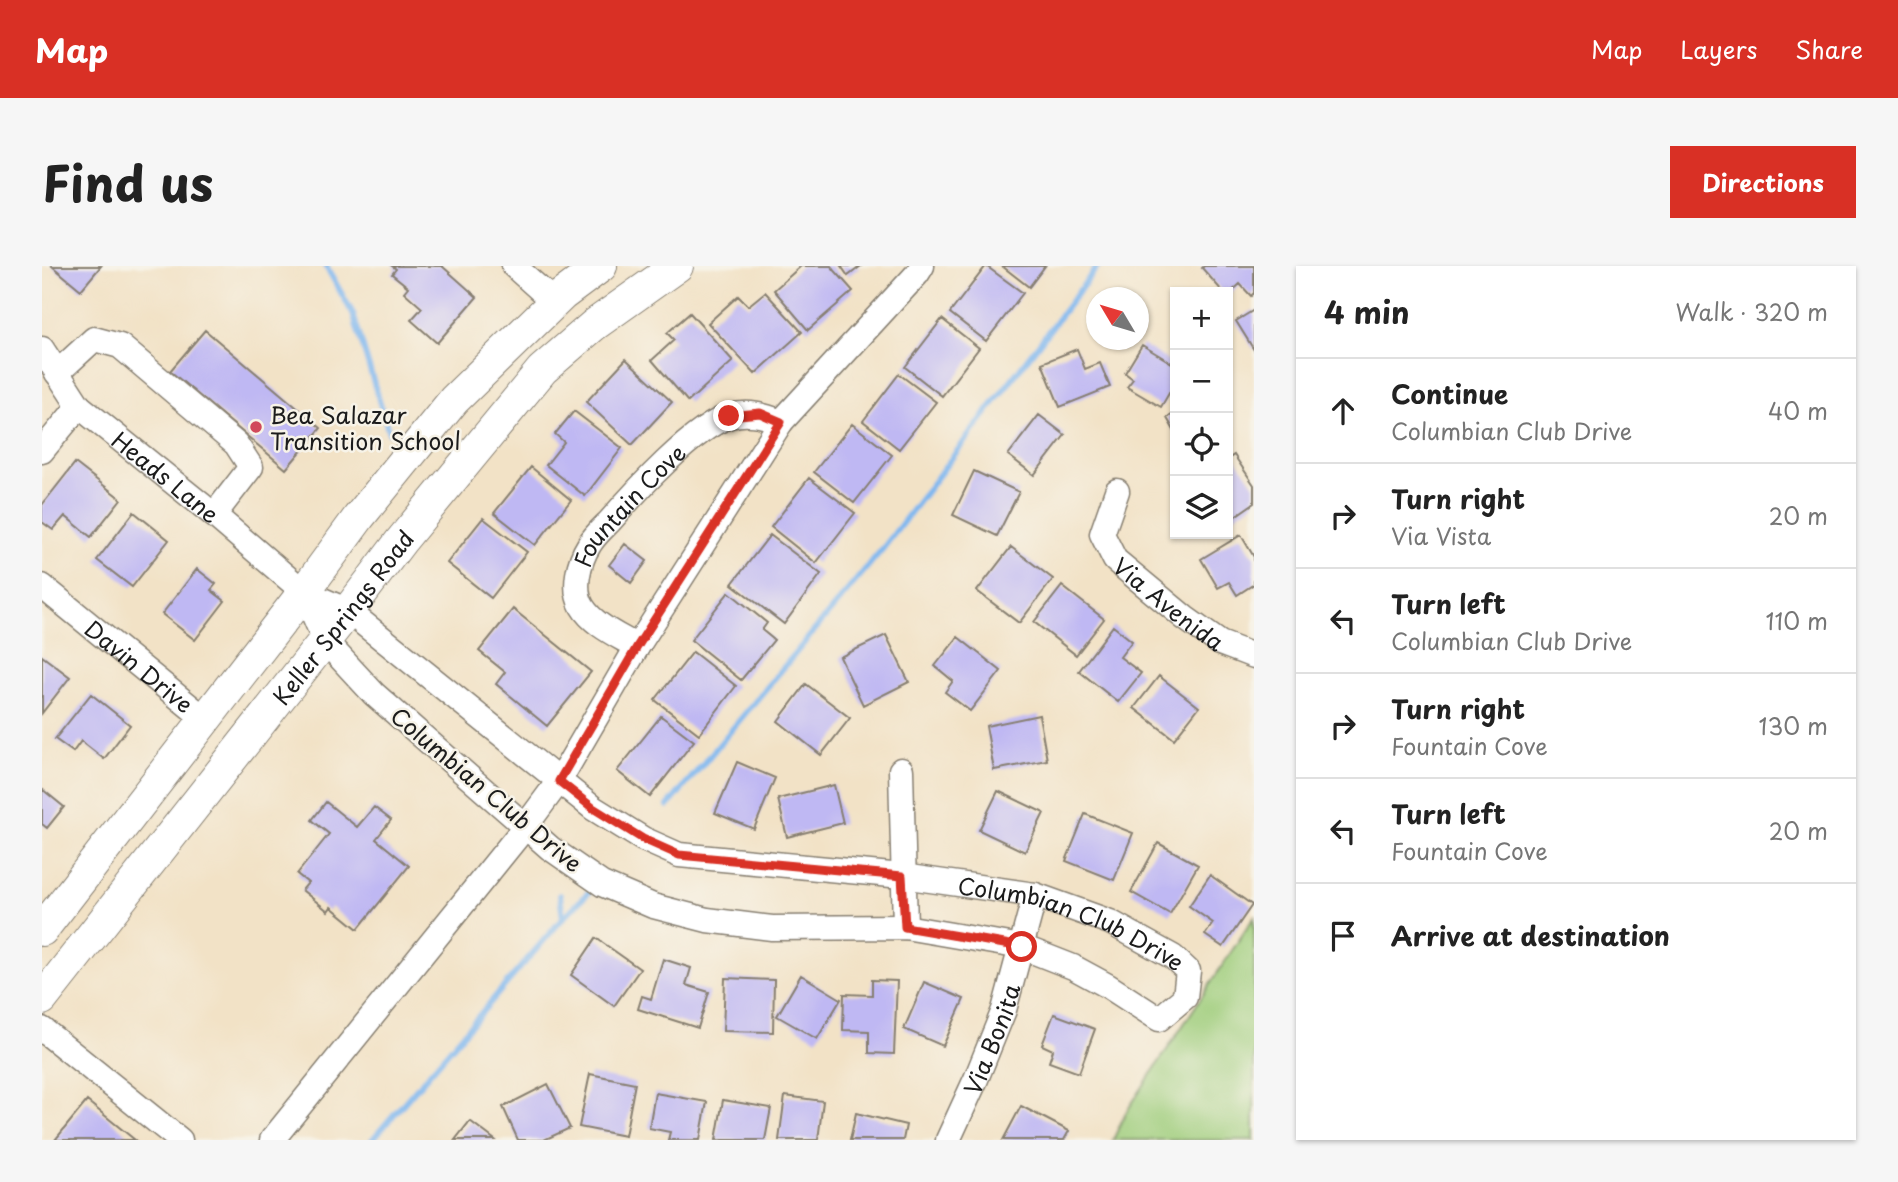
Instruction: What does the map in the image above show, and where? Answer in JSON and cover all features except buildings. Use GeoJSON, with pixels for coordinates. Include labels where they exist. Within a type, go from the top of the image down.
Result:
{"type":"FeatureCollection","features":[{"type":"Feature","properties":{"kind":"main road","name":"Keller Springs Road"},"geometry":{"type":"LineString","coordinates":[[42,930],[359,517],[454,400],[554,302],[601,266]]}},
{"type":"Feature","properties":{"kind":"main road","name":"Keller Springs Road"},"geometry":{"type":"LineString","coordinates":[[42,999],[401,541],[542,370],[594,326],[677,266]]}},
{"type":"Feature","properties":{"kind":"street"},"geometry":{"type":"LineString","coordinates":[[514,266],[554,302]]}},
{"type":"Feature","properties":{"kind":"street"},"geometry":{"type":"LineString","coordinates":[[272,1140],[526,827],[559,781],[637,647],[781,422],[918,274],[922,266]]}},
{"type":"Feature","properties":{"kind":"street"},"geometry":{"type":"LineString","coordinates":[[57,373],[94,339],[120,346],[236,444],[251,467],[214,515]]}},
{"type":"Feature","properties":{"kind":"street","name":"Heads Lane"},"geometry":{"type":"LineString","coordinates":[[42,349],[79,406],[304,592]]}},
{"type":"Feature","properties":{"kind":"street"},"geometry":{"type":"LineString","coordinates":[[42,451],[79,406]]}},
{"type":"Feature","properties":{"kind":"street","name":"Fountain Cove"},"geometry":{"type":"LineString","coordinates":[[637,647],[592,618],[581,605],[577,588],[579,567],[589,543],[674,454],[702,432],[729,416],[760,413],[781,422]]}},
{"type":"Feature","properties":{"kind":"street","name":"Via Avenida"},"geometry":{"type":"LineString","coordinates":[[1117,491],[1102,534],[1115,560],[1220,643],[1254,656]]}},
{"type":"Feature","properties":{"kind":"street","name":"Davin Drive"},"geometry":{"type":"LineString","coordinates":[[42,586],[205,719]]}},
{"type":"Feature","properties":{"kind":"street","name":"Columbian Club Drive"},"geometry":{"type":"LineString","coordinates":[[304,592],[348,611],[593,808],[643,839],[679,855],[902,876],[1035,895],[1110,922],[1173,957],[1188,971],[1185,997],[1158,1019],[1085,973],[1022,947],[905,927],[772,928],[707,920],[653,906],[602,884],[550,848],[374,694],[325,641],[304,592]]}},
{"type":"Feature","properties":{"kind":"street"},"geometry":{"type":"LineString","coordinates":[[901,770],[905,927]]}},
{"type":"Feature","properties":{"kind":"street","name":"Via Bonita"},"geometry":{"type":"LineString","coordinates":[[948,1140],[1004,1010],[1035,895]]}},
{"type":"Feature","properties":{"kind":"street"},"geometry":{"type":"LineString","coordinates":[[42,1030],[180,1140]]}},
{"type":"Feature","properties":{"kind":"green space"},"geometry":{"type":"Polygon","coordinates":[[[1254,917],[1254,1140],[1113,1140],[1125,1114],[1254,917]]]}},
{"type":"Feature","properties":{"kind":"waterway"},"geometry":{"type":"LineString","coordinates":[[326,266],[353,314],[389,433]]}},
{"type":"Feature","properties":{"kind":"waterway"},"geometry":{"type":"LineString","coordinates":[[668,806],[884,547],[1098,266]]}},
{"type":"Feature","properties":{"kind":"waterway"},"geometry":{"type":"LineString","coordinates":[[372,1140],[563,918],[589,892]]}},
{"type":"Feature","properties":{"kind":"waterway"},"geometry":{"type":"LineString","coordinates":[[560,895],[563,918]]}},
{"type":"Feature","properties":{"kind":"place","name":"Bea Salazar Transition School"},"geometry":{"type":"Point","coordinates":[256,427]}},
{"type":"Feature","properties":{"kind":"route"},"geometry":{"type":"LineString","coordinates":[[729,416],[760,413],[781,422],[637,647],[559,781],[593,808],[643,839],[679,855],[902,876],[905,927],[1022,947]]}}]}
